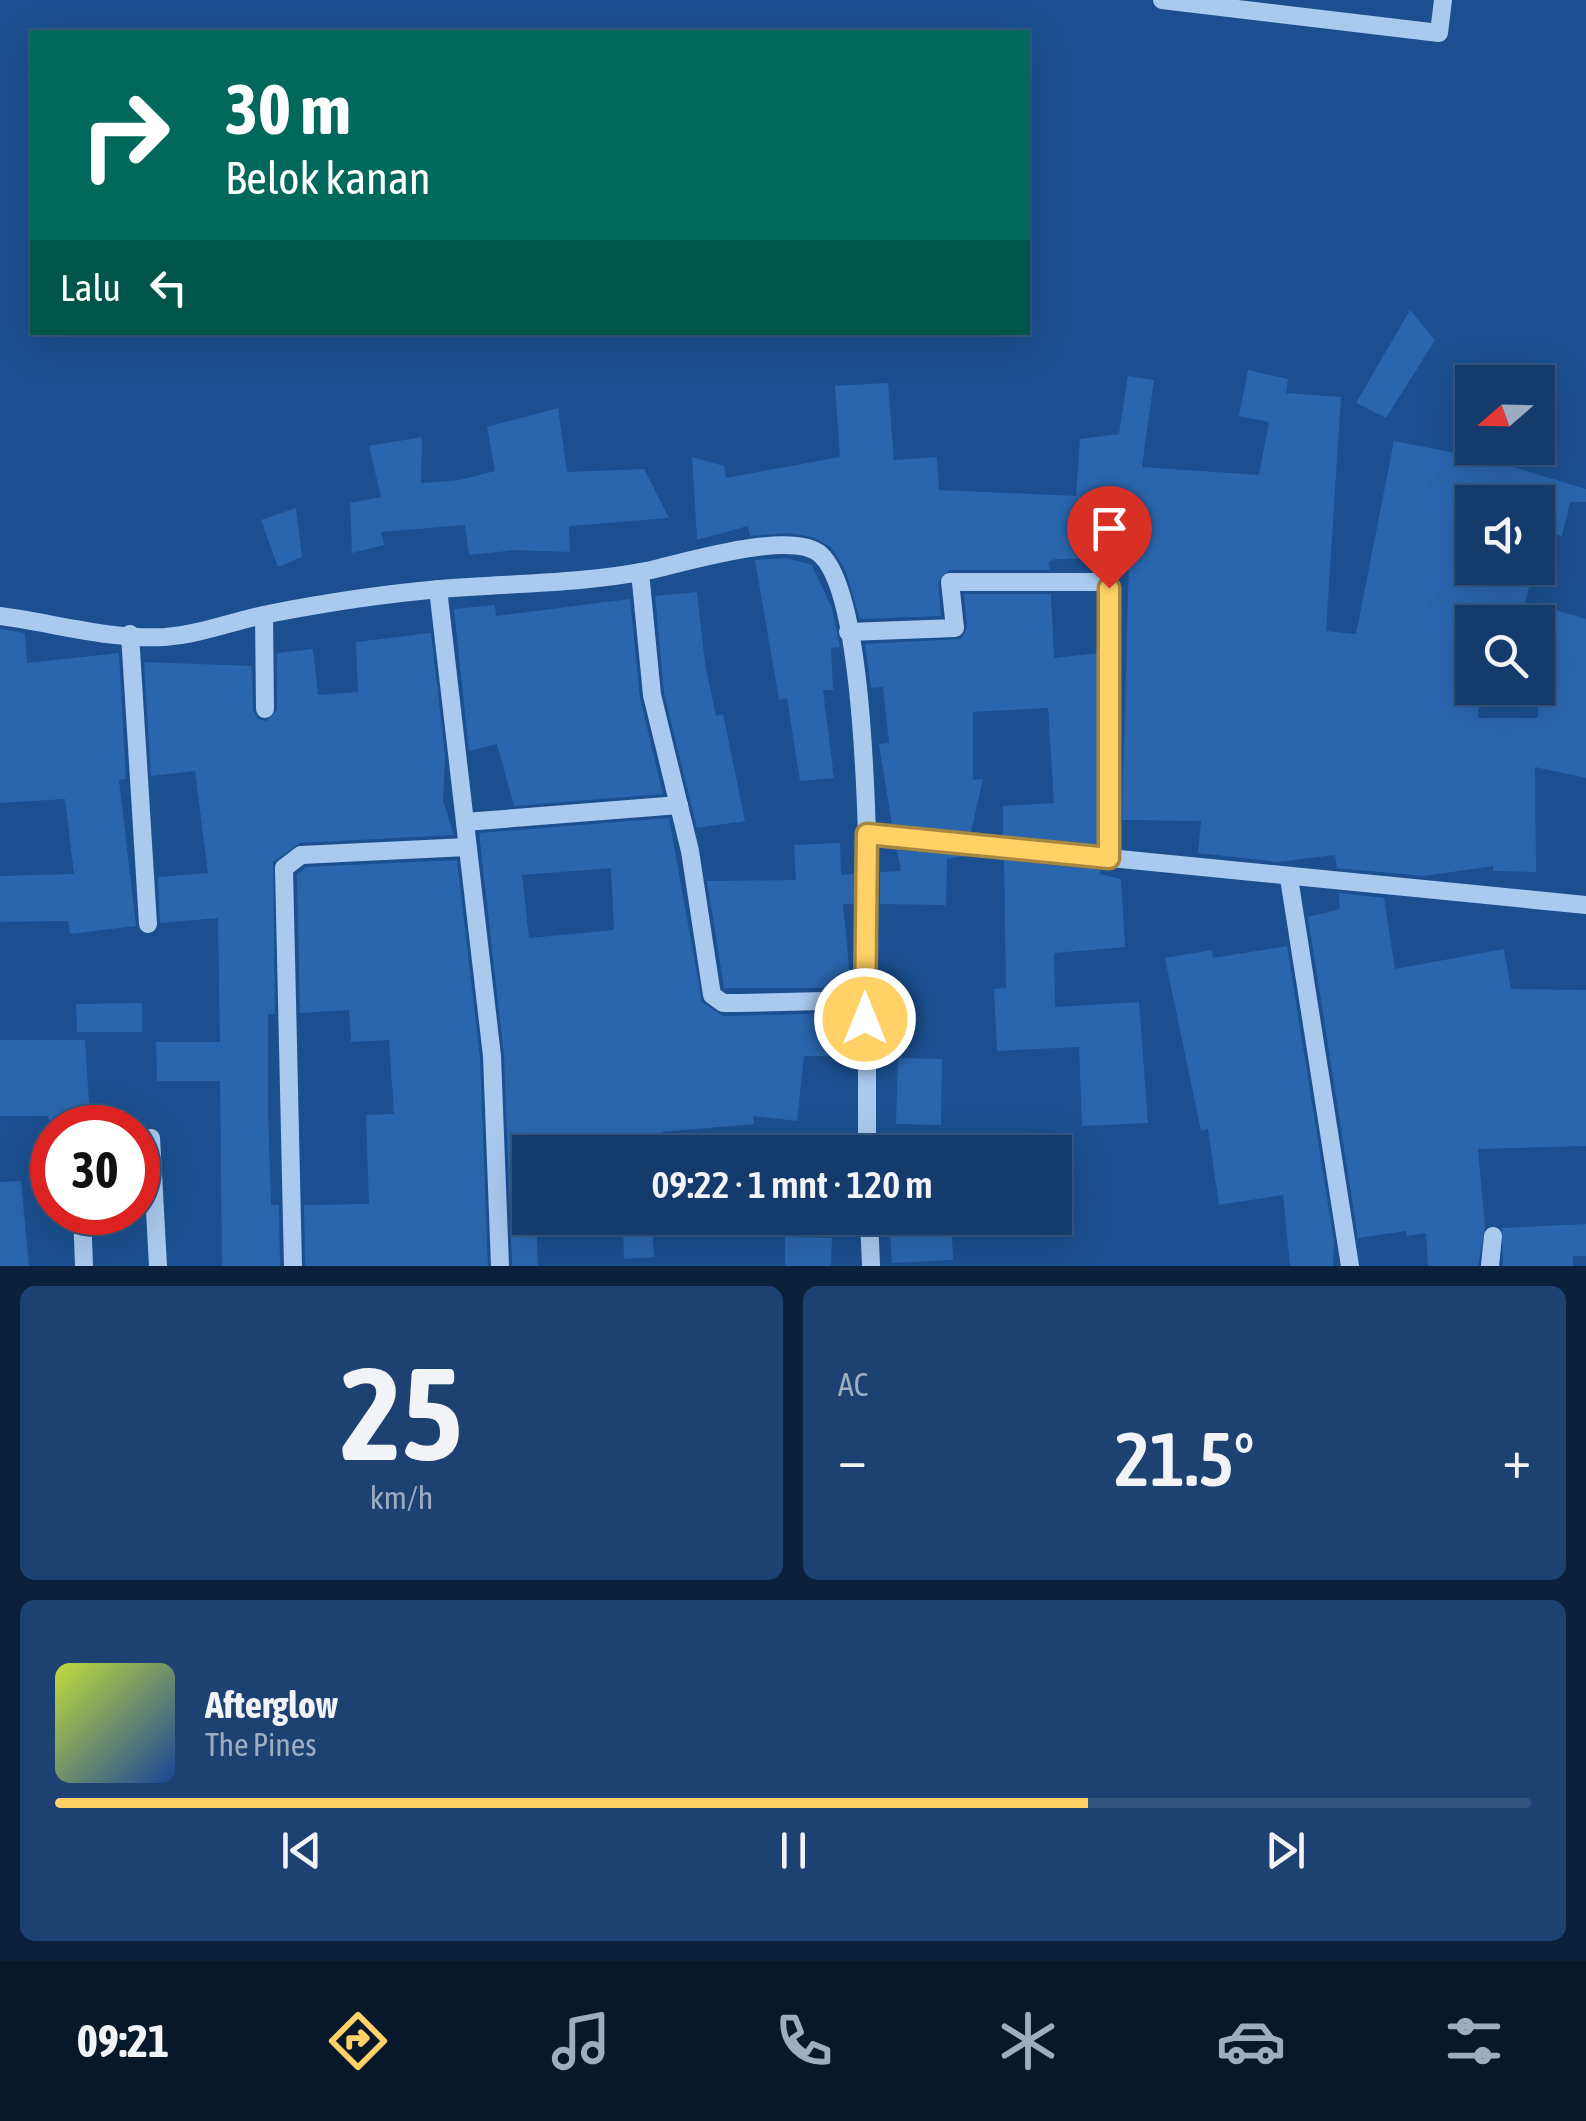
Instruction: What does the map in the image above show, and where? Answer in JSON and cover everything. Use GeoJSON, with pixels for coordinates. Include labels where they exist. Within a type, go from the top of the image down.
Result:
{"type":"FeatureCollection","features":[{"type":"Feature","properties":{"kind":"street"},"geometry":{"type":"LineString","coordinates":[[1162,0],[1266,6],[1438,33],[1443,0]]}},
{"type":"Feature","properties":{"kind":"street"},"geometry":{"type":"LineString","coordinates":[[0,616],[130,634],[185,635],[264,614],[438,589],[640,572],[774,545],[804,546],[820,553],[841,584],[864,756],[867,1135]]}},
{"type":"Feature","properties":{"kind":"street"},"geometry":{"type":"LineString","coordinates":[[640,572],[652,695],[680,805],[712,996],[723,1003],[738,1004],[865,1000]]}},
{"type":"Feature","properties":{"kind":"street"},"geometry":{"type":"LineString","coordinates":[[848,632],[955,628],[950,582],[1106,582],[1112,595],[1109,858]]}},
{"type":"Feature","properties":{"kind":"street"},"geometry":{"type":"LineString","coordinates":[[438,589],[492,1056],[500,1266]]}},
{"type":"Feature","properties":{"kind":"street"},"geometry":{"type":"LineString","coordinates":[[264,614],[265,709]]}},
{"type":"Feature","properties":{"kind":"street"},"geometry":{"type":"LineString","coordinates":[[130,634],[148,924]]}},
{"type":"Feature","properties":{"kind":"street"},"geometry":{"type":"LineString","coordinates":[[465,822],[680,805]]}},
{"type":"Feature","properties":{"kind":"street"},"geometry":{"type":"LineString","coordinates":[[867,834],[1586,905]]}},
{"type":"Feature","properties":{"kind":"street"},"geometry":{"type":"LineString","coordinates":[[293,1266],[284,868],[301,855],[468,847]]}},
{"type":"Feature","properties":{"kind":"street"},"geometry":{"type":"LineString","coordinates":[[1289,878],[1350,1266]]}},
{"type":"Feature","properties":{"kind":"street"},"geometry":{"type":"LineString","coordinates":[[83,1235],[84,1266]]}},
{"type":"Feature","properties":{"kind":"street"},"geometry":{"type":"LineString","coordinates":[[156,1235],[158,1266]]}},
{"type":"Feature","properties":{"kind":"street"},"geometry":{"type":"LineString","coordinates":[[870,1235],[871,1266]]}},
{"type":"Feature","properties":{"kind":"street"},"geometry":{"type":"LineString","coordinates":[[1490,1266],[1493,1236]]}},
{"type":"Feature","properties":{"kind":"building"},"geometry":{"type":"Polygon","coordinates":[[[1410,310],[1435,340],[1386,418],[1356,403],[1410,310]]]}},
{"type":"Feature","properties":{"kind":"building"},"geometry":{"type":"Polygon","coordinates":[[[1248,370],[1288,379],[1286,393],[1341,397],[1326,631],[1356,634],[1394,441],[1455,453],[1455,465],[1507,465],[1586,489],[1586,502],[1570,502],[1562,536],[1555,534],[1555,485],[1455,485],[1455,585],[1530,585],[1524,605],[1455,605],[1455,705],[1479,705],[1478,718],[1538,718],[1538,705],[1555,705],[1555,610],[1586,619],[1586,778],[1535,767],[1536,872],[1493,871],[1493,866],[1424,876],[1337,868],[1335,855],[1278,862],[1198,853],[1201,821],[1122,820],[1129,558],[1055,559],[1049,562],[1050,570],[949,570],[938,582],[941,616],[860,619],[845,569],[831,547],[813,537],[788,533],[750,536],[748,526],[697,540],[692,457],[724,466],[726,478],[840,457],[835,386],[888,383],[894,460],[937,457],[939,490],[1076,496],[1080,439],[1119,434],[1128,376],[1154,380],[1142,467],[1259,475],[1269,422],[1239,416],[1248,370]]]}},
{"type":"Feature","properties":{"kind":"building"},"geometry":{"type":"Polygon","coordinates":[[[558,408],[567,472],[644,469],[669,518],[569,526],[570,552],[516,550],[469,555],[465,525],[381,532],[384,545],[352,553],[350,503],[381,497],[369,446],[422,437],[421,483],[459,480],[495,471],[487,427],[558,408]]]}},
{"type":"Feature","properties":{"kind":"building"},"geometry":{"type":"Polygon","coordinates":[[[296,508],[302,557],[278,567],[261,520],[296,508]]]}},
{"type":"Feature","properties":{"kind":"building"},"geometry":{"type":"Polygon","coordinates":[[[787,558],[812,565],[832,609],[840,647],[831,648],[833,690],[823,690],[834,778],[800,781],[787,698],[779,700],[755,560],[787,558]]]}},
{"type":"Feature","properties":{"kind":"building"},"geometry":{"type":"Polygon","coordinates":[[[697,592],[705,664],[716,716],[723,714],[745,821],[697,828],[664,693],[655,596],[697,592]]]}},
{"type":"Feature","properties":{"kind":"building"},"geometry":{"type":"Polygon","coordinates":[[[964,594],[1051,594],[1054,658],[1099,653],[1097,844],[1003,835],[1003,806],[1054,803],[1048,708],[973,712],[973,780],[983,779],[971,832],[892,824],[879,744],[889,743],[883,687],[871,688],[865,644],[961,639],[967,628],[964,594]]]}},
{"type":"Feature","properties":{"kind":"building"},"geometry":{"type":"Polygon","coordinates":[[[630,599],[640,698],[663,794],[514,806],[497,744],[469,751],[454,609],[495,605],[496,616],[630,599]]]}},
{"type":"Feature","properties":{"kind":"building"},"geometry":{"type":"Polygon","coordinates":[[[0,629],[25,633],[27,663],[119,653],[126,779],[119,780],[136,926],[70,934],[68,921],[0,922],[0,876],[74,874],[65,799],[0,803],[0,629]]]}},
{"type":"Feature","properties":{"kind":"building"},"geometry":{"type":"Polygon","coordinates":[[[431,633],[445,755],[443,801],[454,835],[300,843],[273,862],[275,1014],[268,1014],[268,1114],[271,1205],[279,1205],[280,1266],[222,1266],[220,1081],[157,1081],[156,1042],[220,1042],[218,918],[160,923],[158,877],[208,873],[195,771],[151,776],[144,662],[252,666],[253,710],[258,719],[266,721],[277,710],[277,653],[313,649],[318,695],[358,692],[356,642],[431,633]]]}},
{"type":"Feature","properties":{"kind":"building"},"geometry":{"type":"Polygon","coordinates":[[[669,818],[702,1002],[723,1016],[847,1013],[847,1035],[829,1035],[830,1056],[804,1056],[797,1121],[753,1116],[754,1124],[662,1132],[662,1135],[512,1135],[512,1235],[537,1235],[538,1266],[512,1266],[504,1056],[479,833],[669,818]],[[611,868],[522,875],[529,938],[614,930],[611,868]]]}},
{"type":"Feature","properties":{"kind":"building"},"geometry":{"type":"Polygon","coordinates":[[[840,843],[841,875],[854,874],[854,904],[843,904],[851,988],[724,988],[707,881],[796,880],[794,845],[840,843]]]}},
{"type":"Feature","properties":{"kind":"building"},"geometry":{"type":"Polygon","coordinates":[[[897,850],[965,856],[947,859],[946,905],[880,904],[880,872],[901,871],[897,850]]]}},
{"type":"Feature","properties":{"kind":"building"},"geometry":{"type":"Polygon","coordinates":[[[457,860],[480,1057],[488,1266],[305,1266],[304,1205],[369,1204],[366,1115],[394,1114],[389,1040],[351,1042],[349,1010],[300,1013],[297,874],[306,867],[457,860]]]}},
{"type":"Feature","properties":{"kind":"building"},"geometry":{"type":"Polygon","coordinates":[[[1004,860],[1100,870],[1100,874],[1121,879],[1125,947],[1054,953],[1055,1007],[1139,1002],[1148,1123],[1082,1126],[1079,1047],[997,1051],[994,989],[1006,988],[1004,860]]]}},
{"type":"Feature","properties":{"kind":"building"},"geometry":{"type":"Polygon","coordinates":[[[1339,893],[1384,898],[1395,969],[1504,949],[1511,989],[1586,990],[1586,1146],[1478,1149],[1485,1227],[1478,1266],[1428,1266],[1426,1233],[1407,1236],[1406,1231],[1358,1238],[1308,917],[1340,909],[1339,893]]]}},
{"type":"Feature","properties":{"kind":"building"},"geometry":{"type":"Polygon","coordinates":[[[1287,946],[1334,1242],[1333,1266],[1290,1266],[1283,1195],[1219,1205],[1208,1129],[1201,1131],[1165,958],[1212,950],[1213,958],[1287,946]]]}},
{"type":"Feature","properties":{"kind":"building"},"geometry":{"type":"Polygon","coordinates":[[[142,1003],[142,1032],[77,1032],[76,1004],[142,1003]]]}},
{"type":"Feature","properties":{"kind":"building"},"geometry":{"type":"Polygon","coordinates":[[[0,1040],[85,1040],[89,1105],[30,1105],[30,1116],[0,1116],[0,1040]]]}},
{"type":"Feature","properties":{"kind":"building"},"geometry":{"type":"Polygon","coordinates":[[[898,1058],[942,1059],[941,1125],[896,1124],[898,1058]]]}},
{"type":"Feature","properties":{"kind":"building"},"geometry":{"type":"Polygon","coordinates":[[[21,1181],[29,1266],[0,1266],[0,1182],[21,1181]]]}},
{"type":"Feature","properties":{"kind":"building"},"geometry":{"type":"Polygon","coordinates":[[[1586,1224],[1586,1256],[1573,1256],[1573,1266],[1503,1266],[1502,1228],[1586,1224]]]}},
{"type":"Feature","properties":{"kind":"building"},"geometry":{"type":"Polygon","coordinates":[[[623,1235],[653,1235],[654,1257],[624,1259],[623,1235]]]}},
{"type":"Feature","properties":{"kind":"building"},"geometry":{"type":"Polygon","coordinates":[[[890,1235],[952,1235],[953,1260],[892,1263],[890,1235]]]}},
{"type":"Feature","properties":{"kind":"building"},"geometry":{"type":"Polygon","coordinates":[[[785,1237],[832,1238],[831,1266],[785,1266],[785,1237]]]}},
{"type":"Feature","properties":{"kind":"route"},"geometry":{"type":"LineString","coordinates":[[865,1019],[867,834],[1109,858],[1109,588]]}}]}
